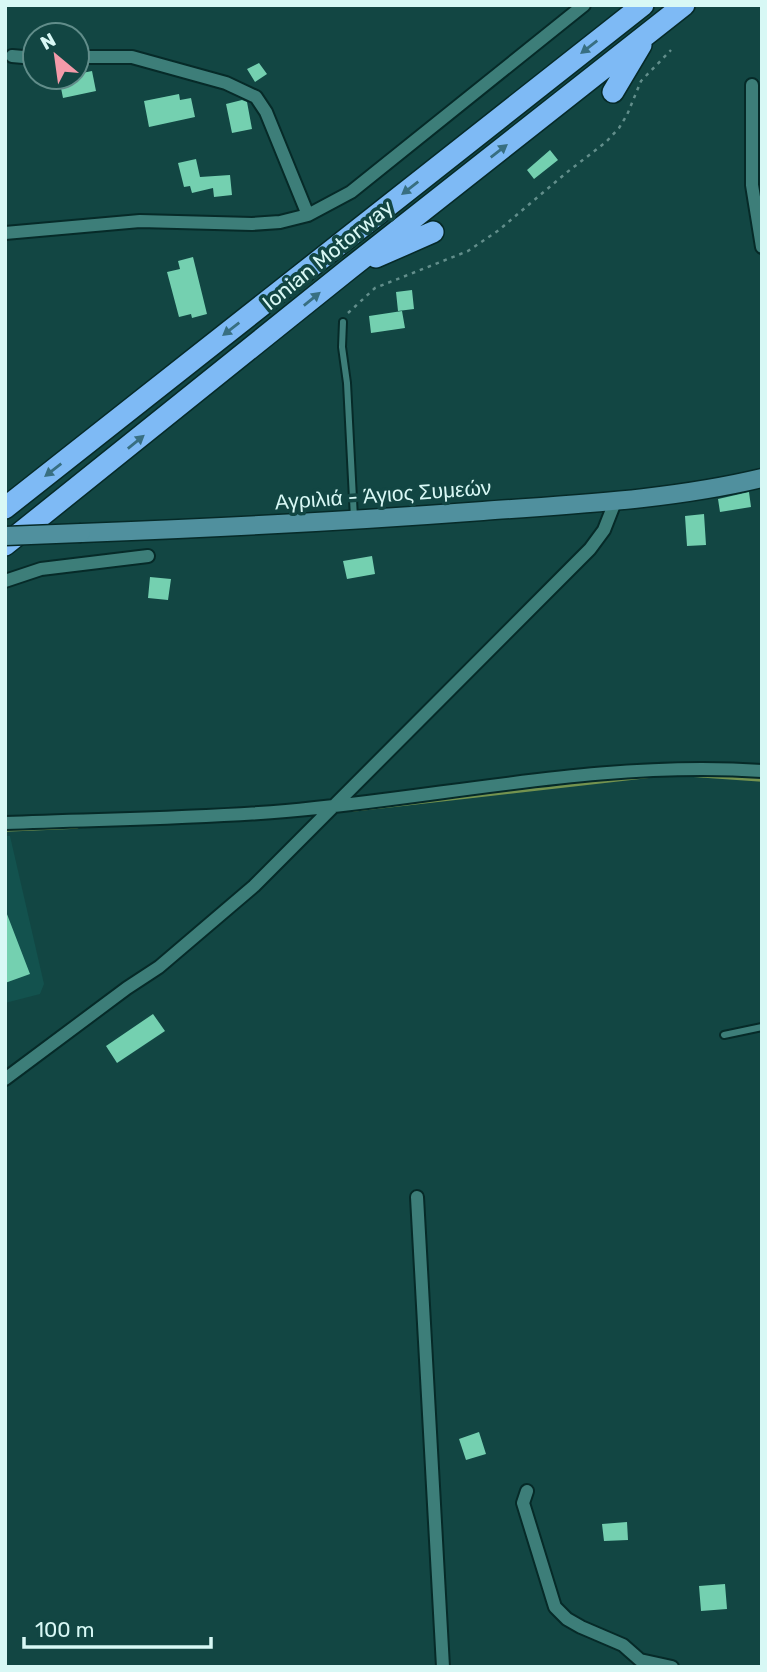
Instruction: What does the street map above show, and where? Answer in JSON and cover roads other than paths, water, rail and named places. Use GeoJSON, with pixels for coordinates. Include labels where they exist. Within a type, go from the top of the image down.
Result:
{"type":"FeatureCollection","features":[{"type":"Feature","properties":{"kind":"highway","name":"Ionian Motorway"},"geometry":{"type":"LineString","coordinates":[[5,508],[643,5]]}},
{"type":"Feature","properties":{"kind":"highway","name":"Ionian Motorway"},"geometry":{"type":"LineString","coordinates":[[5,545],[684,5]]}},
{"type":"Feature","properties":{"kind":"highway"},"geometry":{"type":"LineString","coordinates":[[614,92],[648,34]]}},
{"type":"Feature","properties":{"kind":"highway"},"geometry":{"type":"LineString","coordinates":[[349,269],[433,232]]}},
{"type":"Feature","properties":{"kind":"main road","name":"Αγριλιά - Άγιος Συμεών"},"geometry":{"type":"LineString","coordinates":[[5,536],[354,520],[615,502],[681,494],[762,478]]}},
{"type":"Feature","properties":{"kind":"street"},"geometry":{"type":"LineString","coordinates":[[5,233],[140,221],[252,224],[280,222],[308,215],[351,192],[584,5]]}},
{"type":"Feature","properties":{"kind":"street"},"geometry":{"type":"LineString","coordinates":[[12,56],[21,57]]}},
{"type":"Feature","properties":{"kind":"street"},"geometry":{"type":"LineString","coordinates":[[91,57],[132,57],[226,83],[257,97],[266,112],[308,215]]}},
{"type":"Feature","properties":{"kind":"street"},"geometry":{"type":"LineString","coordinates":[[752,85],[752,185],[762,247]]}},
{"type":"Feature","properties":{"kind":"street"},"geometry":{"type":"LineString","coordinates":[[5,1079],[189,943],[254,886],[590,549],[604,530],[615,502]]}},
{"type":"Feature","properties":{"kind":"street"},"geometry":{"type":"LineString","coordinates":[[5,581],[41,569],[148,556]]}},
{"type":"Feature","properties":{"kind":"street"},"geometry":{"type":"LineString","coordinates":[[5,823],[286,811],[568,777],[660,769],[762,771]]}},
{"type":"Feature","properties":{"kind":"street"},"geometry":{"type":"LineString","coordinates":[[417,1197],[443,1667]]}},
{"type":"Feature","properties":{"kind":"street"},"geometry":{"type":"LineString","coordinates":[[527,1491],[523,1503],[555,1607],[567,1619],[623,1645],[640,1660],[671,1667]]}},
{"type":"Feature","properties":{"kind":"lane"},"geometry":{"type":"LineString","coordinates":[[343,323],[342,347],[347,383],[354,520]]}},
{"type":"Feature","properties":{"kind":"lane"},"geometry":{"type":"LineString","coordinates":[[724,1035],[762,1027]]}},
{"type":"Feature","properties":{"kind":"waterway"},"geometry":{"type":"LineString","coordinates":[[690,775],[762,780]]}},
{"type":"Feature","properties":{"kind":"waterway"},"geometry":{"type":"LineString","coordinates":[[353,810],[651,776]]}},
{"type":"Feature","properties":{"kind":"waterway"},"geometry":{"type":"LineString","coordinates":[[5,830],[77,827]]}}]}
